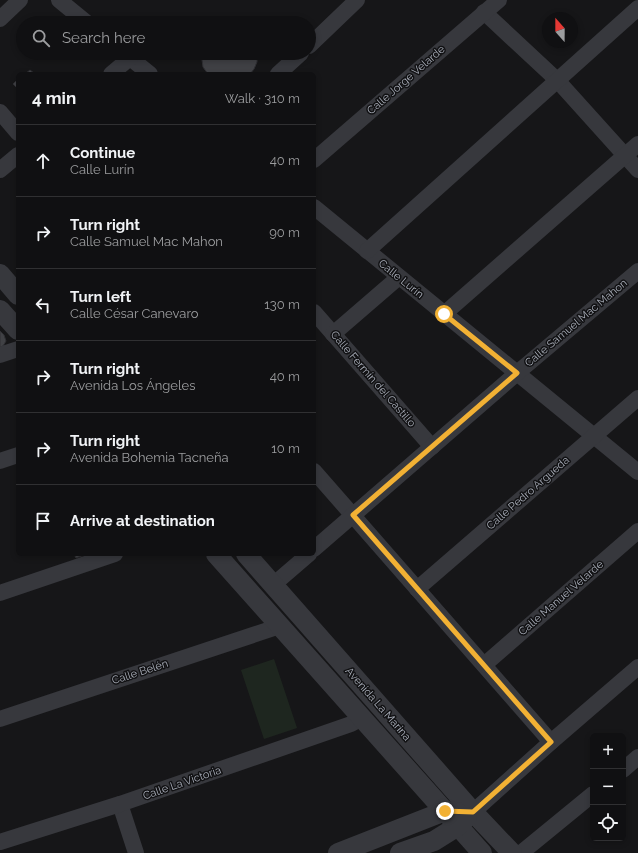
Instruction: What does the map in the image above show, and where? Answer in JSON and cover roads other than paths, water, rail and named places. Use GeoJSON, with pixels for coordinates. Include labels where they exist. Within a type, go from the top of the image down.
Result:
{"type":"FeatureCollection","features":[{"type":"Feature","properties":{"kind":"street"},"geometry":{"type":"LineString","coordinates":[[0,19],[20,0]]}},
{"type":"Feature","properties":{"kind":"street"},"geometry":{"type":"LineString","coordinates":[[59,0],[78,16]]}},
{"type":"Feature","properties":{"kind":"street"},"geometry":{"type":"LineString","coordinates":[[316,39],[357,0]]}},
{"type":"Feature","properties":{"kind":"street","name":"Calle Jorge Velarde"},"geometry":{"type":"LineString","coordinates":[[316,158],[499,0]]}},
{"type":"Feature","properties":{"kind":"street"},"geometry":{"type":"LineString","coordinates":[[367,251],[638,8]]}},
{"type":"Feature","properties":{"kind":"street"},"geometry":{"type":"LineString","coordinates":[[484,12],[557,80],[638,170]]}},
{"type":"Feature","properties":{"kind":"street"},"geometry":{"type":"LineString","coordinates":[[113,72],[123,60]]}},
{"type":"Feature","properties":{"kind":"street"},"geometry":{"type":"LineString","coordinates":[[133,60],[148,72]]}},
{"type":"Feature","properties":{"kind":"street"},"geometry":{"type":"LineString","coordinates":[[280,72],[293,60]]}},
{"type":"Feature","properties":{"kind":"street"},"geometry":{"type":"LineString","coordinates":[[0,112],[16,131]]}},
{"type":"Feature","properties":{"kind":"street"},"geometry":{"type":"LineString","coordinates":[[444,314],[638,144]]}},
{"type":"Feature","properties":{"kind":"street"},"geometry":{"type":"LineString","coordinates":[[0,170],[16,157]]}},
{"type":"Feature","properties":{"kind":"street","name":"Calle Lurín"},"geometry":{"type":"LineString","coordinates":[[316,209],[638,472]]}},
{"type":"Feature","properties":{"kind":"street","name":"Calle Samuel Mac Mahon"},"geometry":{"type":"LineString","coordinates":[[316,547],[517,373],[638,271]]}},
{"type":"Feature","properties":{"kind":"street"},"geometry":{"type":"LineString","coordinates":[[0,274],[16,293]]}},
{"type":"Feature","properties":{"kind":"street"},"geometry":{"type":"LineString","coordinates":[[333,334],[399,277]]}},
{"type":"Feature","properties":{"kind":"street"},"geometry":{"type":"LineString","coordinates":[[0,310],[16,328]]}},
{"type":"Feature","properties":{"kind":"street","name":"Calle Fermín del Castillo"},"geometry":{"type":"LineString","coordinates":[[316,314],[432,447]]}},
{"type":"Feature","properties":{"kind":"street"},"geometry":{"type":"LineString","coordinates":[[0,355],[16,350]]}},
{"type":"Feature","properties":{"kind":"street","name":"Calle Pedro Argueda"},"geometry":{"type":"LineString","coordinates":[[417,589],[638,398]]}},
{"type":"Feature","properties":{"kind":"street"},"geometry":{"type":"LineString","coordinates":[[0,462],[16,456]]}},
{"type":"Feature","properties":{"kind":"street"},"geometry":{"type":"LineString","coordinates":[[316,473],[551,742]]}},
{"type":"Feature","properties":{"kind":"street","name":"Calle Manuel Velarde"},"geometry":{"type":"LineString","coordinates":[[484,665],[638,531]]}},
{"type":"Feature","properties":{"kind":"street"},"geometry":{"type":"LineString","coordinates":[[0,593],[109,556]]}},
{"type":"Feature","properties":{"kind":"street","name":"Avenida La Marina"},"geometry":{"type":"LineString","coordinates":[[218,556],[482,853]]}},
{"type":"Feature","properties":{"kind":"street","name":"Avenida La Marina"},"geometry":{"type":"LineString","coordinates":[[248,556],[473,812],[512,853]]}},
{"type":"Feature","properties":{"kind":"street"},"geometry":{"type":"LineString","coordinates":[[273,585],[306,556]]}},
{"type":"Feature","properties":{"kind":"street","name":"Calle Belén"},"geometry":{"type":"LineString","coordinates":[[0,719],[280,626]]}},
{"type":"Feature","properties":{"kind":"street"},"geometry":{"type":"LineString","coordinates":[[400,853],[434,841],[458,826],[551,742],[636,672]]}},
{"type":"Feature","properties":{"kind":"street","name":"Calle La Victoria"},"geometry":{"type":"LineString","coordinates":[[0,842],[120,804],[351,724],[362,718]]}},
{"type":"Feature","properties":{"kind":"street"},"geometry":{"type":"LineString","coordinates":[[624,769],[638,757]]}},
{"type":"Feature","properties":{"kind":"street"},"geometry":{"type":"LineString","coordinates":[[522,853],[590,796]]}},
{"type":"Feature","properties":{"kind":"street"},"geometry":{"type":"LineString","coordinates":[[120,804],[136,853]]}},
{"type":"Feature","properties":{"kind":"street"},"geometry":{"type":"LineString","coordinates":[[338,853],[445,811],[473,812]]}}]}
